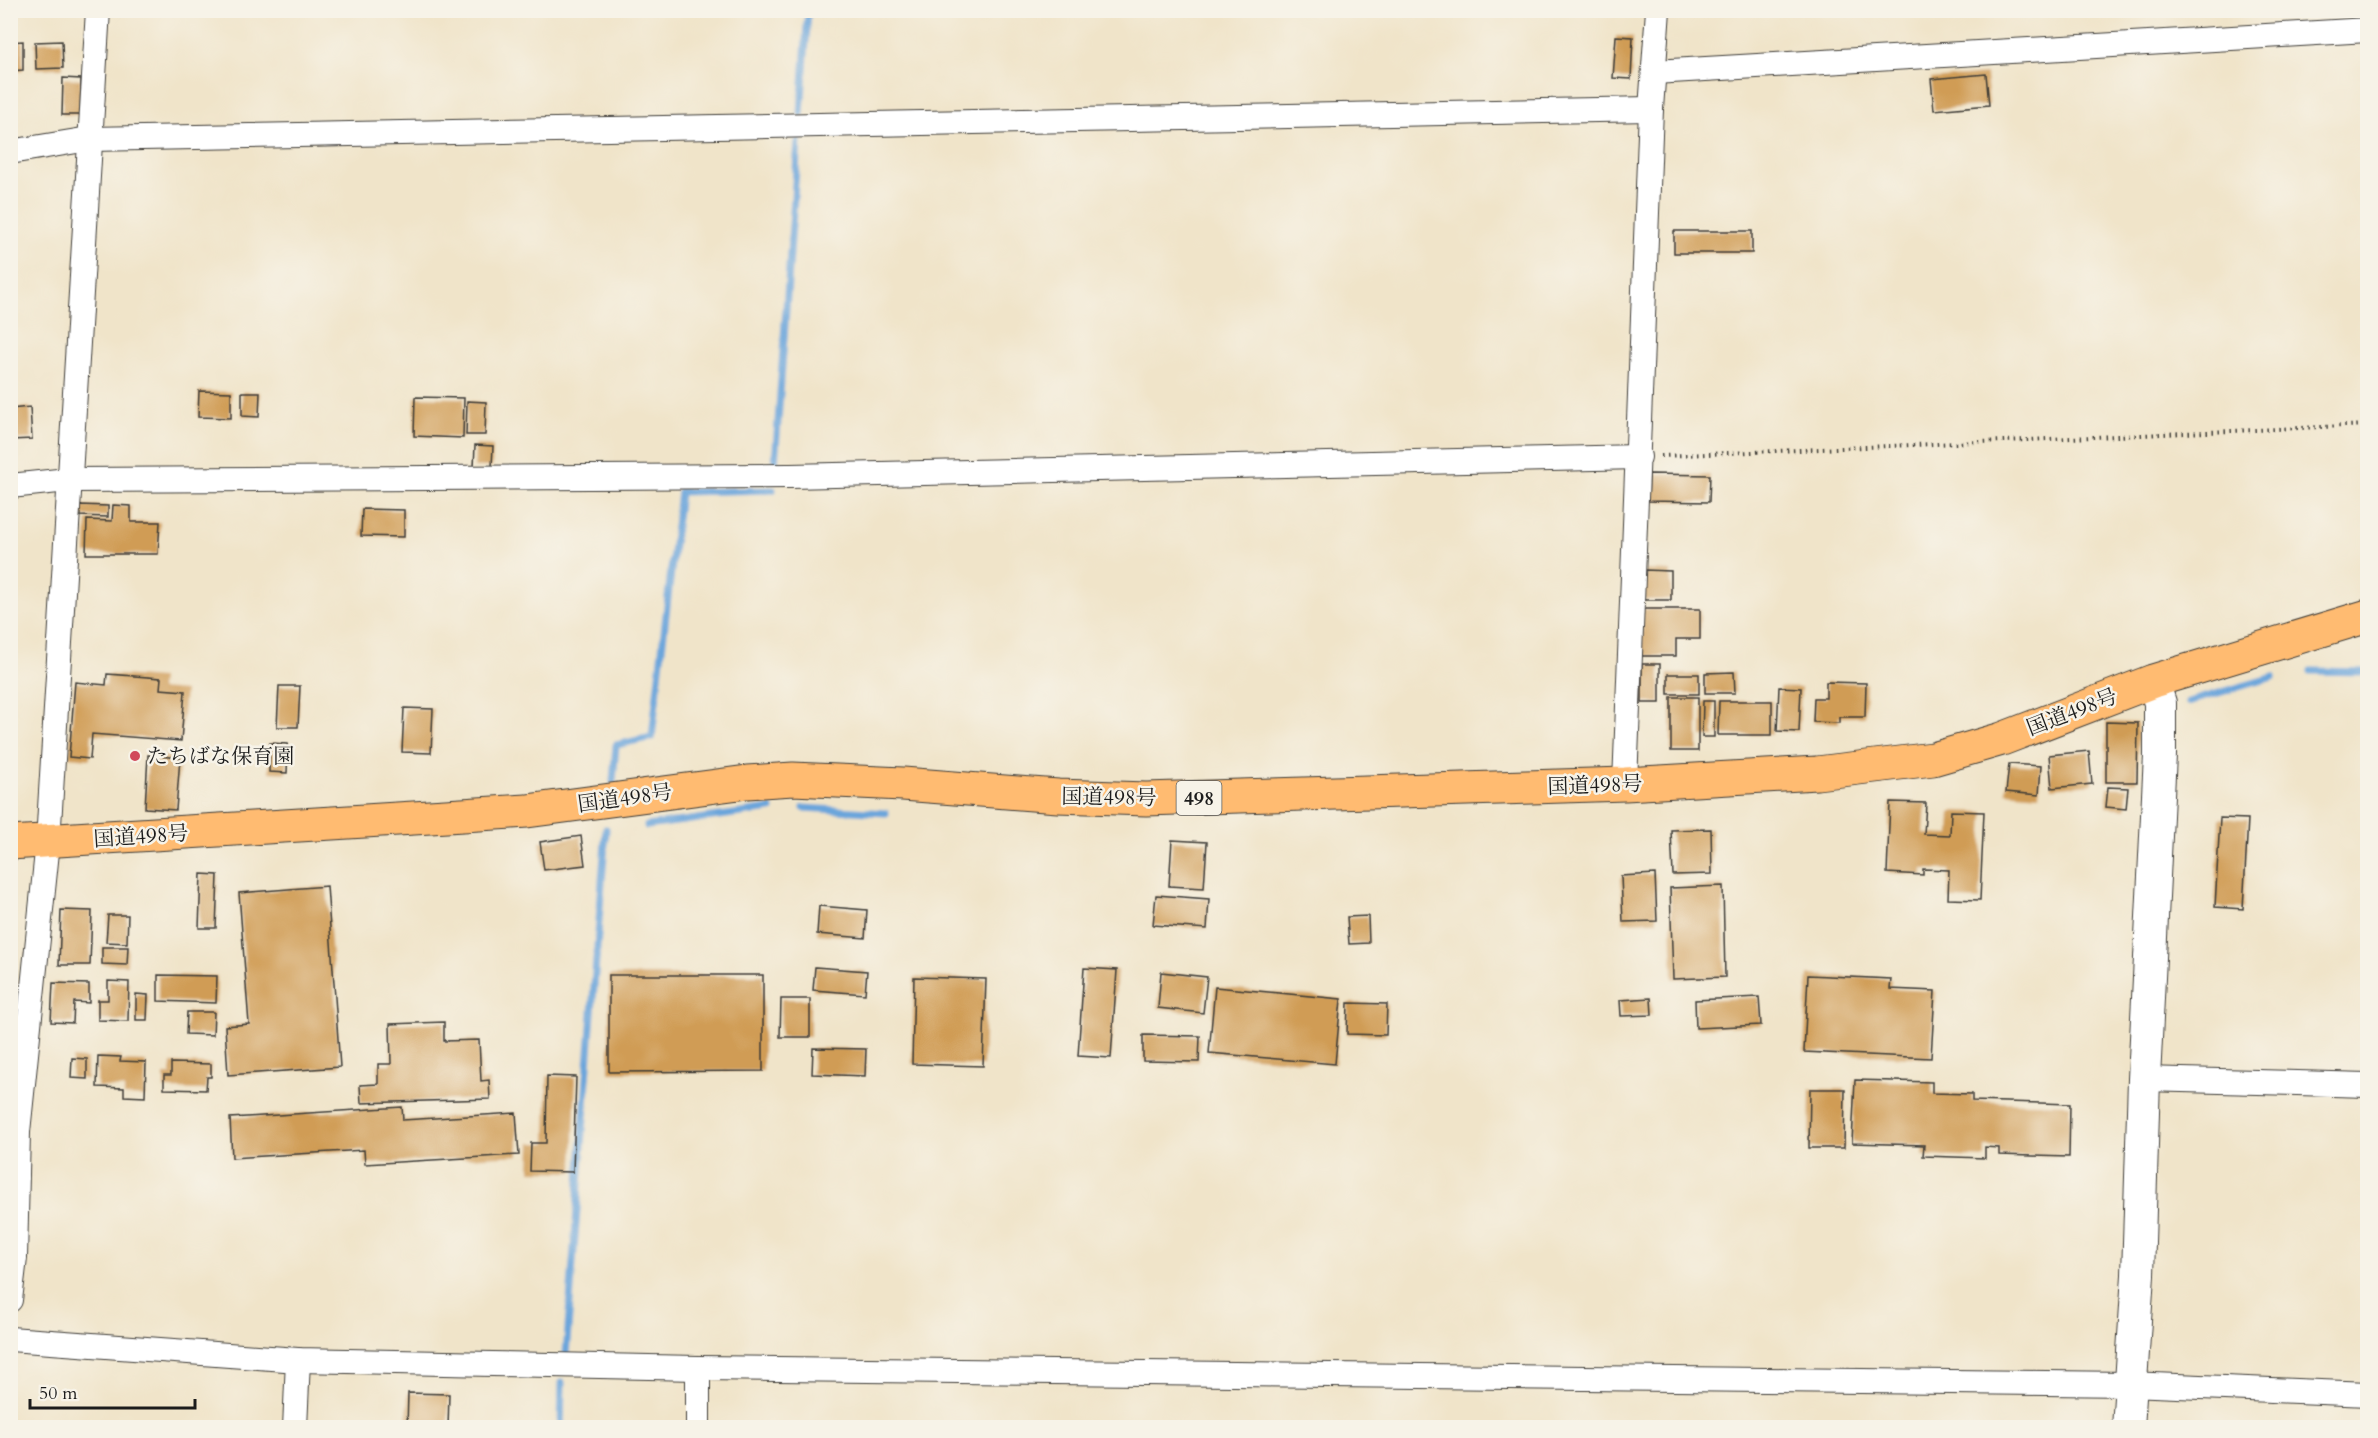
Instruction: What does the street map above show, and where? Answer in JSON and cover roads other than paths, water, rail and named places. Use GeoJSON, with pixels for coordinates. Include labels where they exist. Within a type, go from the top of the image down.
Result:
{"type":"FeatureCollection","features":[{"type":"Feature","properties":{"kind":"highway","name":"国道498号"},"geometry":{"type":"LineString","coordinates":[[10,843],[527,811],[747,782],[793,779],[903,784],[1058,796],[1146,799],[1625,784],[1817,773],[1933,759],[2002,739],[2153,681],[2367,616]]}},
{"type":"Feature","properties":{"kind":"street"},"geometry":{"type":"LineString","coordinates":[[10,1300],[15,1258],[18,1132],[48,842],[98,10]]}},
{"type":"Feature","properties":{"kind":"street"},"geometry":{"type":"LineString","coordinates":[[1625,784],[1651,109],[1658,10]]}},
{"type":"Feature","properties":{"kind":"street"},"geometry":{"type":"LineString","coordinates":[[1654,72],[2367,30]]}},
{"type":"Feature","properties":{"kind":"street"},"geometry":{"type":"LineString","coordinates":[[10,152],[89,139],[1651,109]]}},
{"type":"Feature","properties":{"kind":"street"},"geometry":{"type":"LineString","coordinates":[[10,486],[68,480],[790,476],[1639,457]]}},
{"type":"Feature","properties":{"kind":"street"},"geometry":{"type":"LineString","coordinates":[[2128,1428],[2138,1275],[2144,1079],[2160,755],[2160,703],[2153,681]]}},
{"type":"Feature","properties":{"kind":"street"},"geometry":{"type":"LineString","coordinates":[[2144,1079],[2367,1085]]}},
{"type":"Feature","properties":{"kind":"street"},"geometry":{"type":"LineString","coordinates":[[10,1339],[298,1360],[698,1368],[2130,1384],[2367,1394]]}},
{"type":"Feature","properties":{"kind":"street"},"geometry":{"type":"LineString","coordinates":[[295,1428],[298,1360]]}},
{"type":"Feature","properties":{"kind":"street"},"geometry":{"type":"LineString","coordinates":[[698,1368],[698,1428]]}},
{"type":"Feature","properties":{"kind":"waterway"},"geometry":{"type":"LineString","coordinates":[[801,113],[808,10]]}},
{"type":"Feature","properties":{"kind":"waterway"},"geometry":{"type":"LineString","coordinates":[[775,463],[798,142]]}},
{"type":"Feature","properties":{"kind":"waterway"},"geometry":{"type":"LineString","coordinates":[[613,781],[616,745],[652,737],[680,492],[773,490]]}},
{"type":"Feature","properties":{"kind":"waterway"},"geometry":{"type":"LineString","coordinates":[[2311,671],[2368,672]]}},
{"type":"Feature","properties":{"kind":"waterway"},"geometry":{"type":"LineString","coordinates":[[2188,702],[2273,677]]}},
{"type":"Feature","properties":{"kind":"waterway"},"geometry":{"type":"LineString","coordinates":[[804,808],[886,813]]}},
{"type":"Feature","properties":{"kind":"waterway"},"geometry":{"type":"LineString","coordinates":[[647,826],[771,809]]}},
{"type":"Feature","properties":{"kind":"waterway"},"geometry":{"type":"LineString","coordinates":[[566,1355],[606,829]]}},
{"type":"Feature","properties":{"kind":"waterway"},"geometry":{"type":"LineString","coordinates":[[561,1428],[562,1383]]}},
{"type":"Feature","properties":{"kind":"place","name":"たちばな保育園"},"geometry":{"type":"Point","coordinates":[135,756]}}]}
